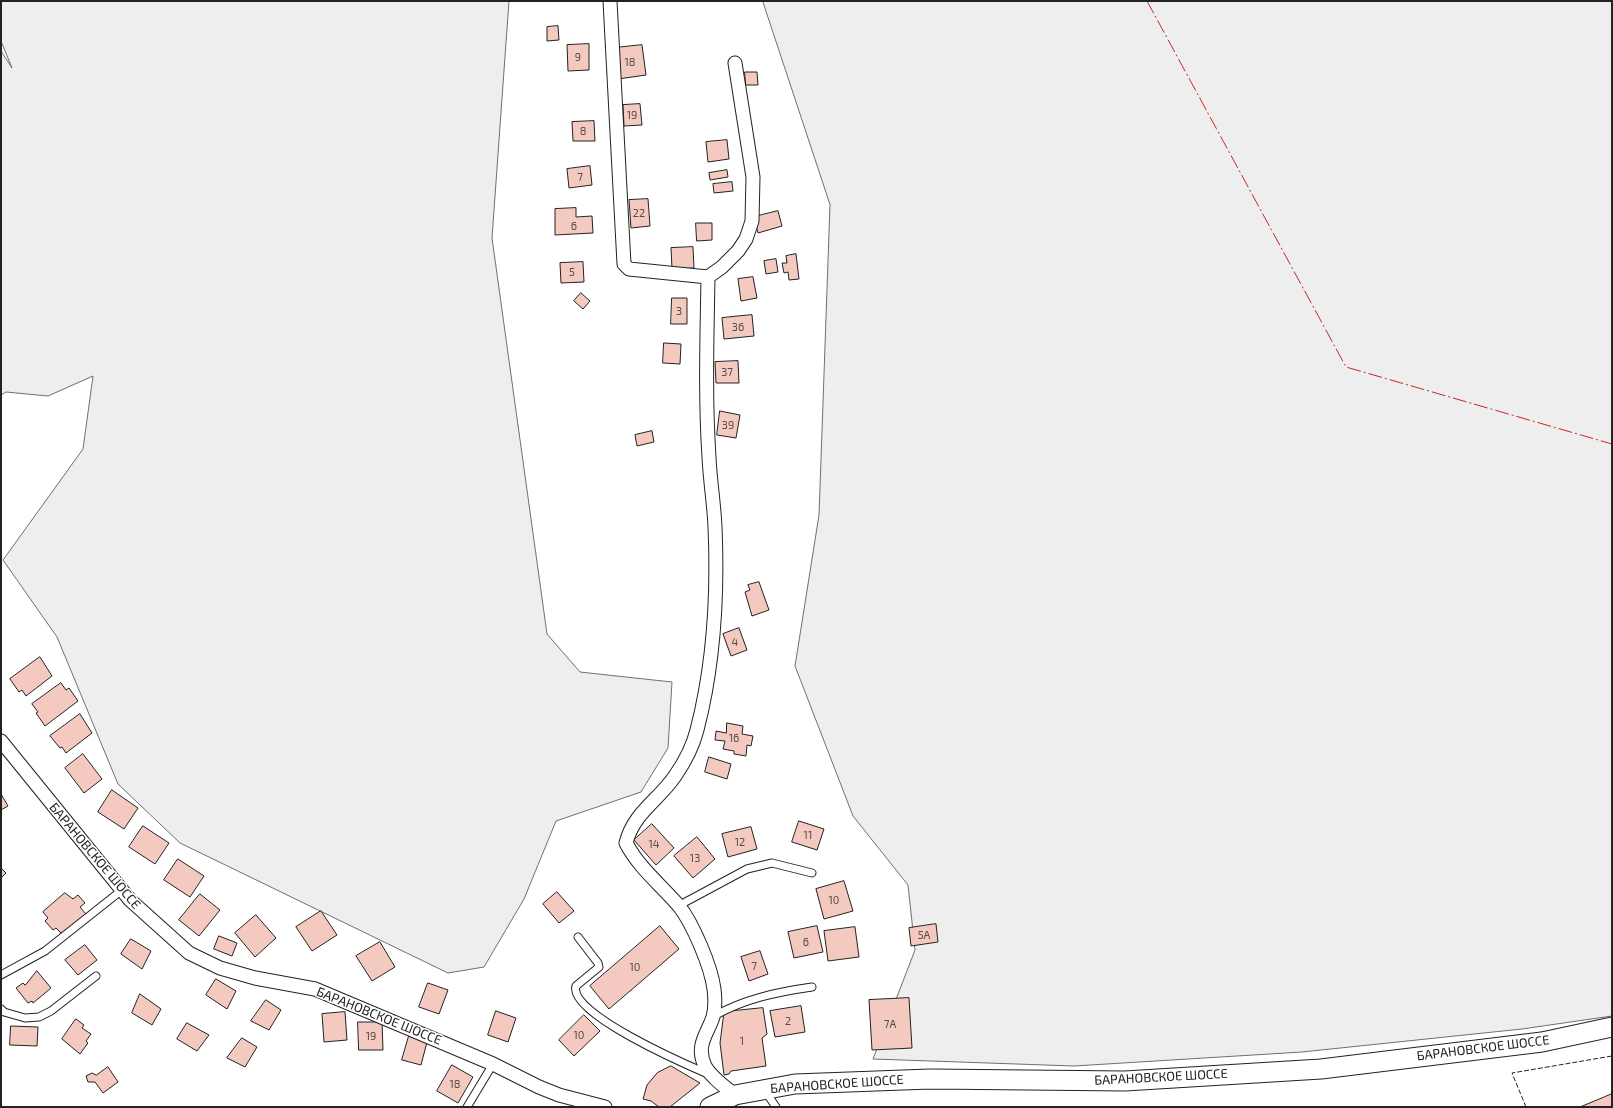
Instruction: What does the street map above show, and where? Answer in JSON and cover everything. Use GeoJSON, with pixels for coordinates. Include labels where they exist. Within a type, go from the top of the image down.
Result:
{"type":"FeatureCollection","features":[{"type":"Feature","properties":{"kind":"main road","name":"БАРАНОВСКОЕ ШОССЕ"},"geometry":{"type":"LineString","coordinates":[[710,1107],[735,1095],[795,1084],[930,1079],[1125,1081],[1321,1069],[1542,1042],[1612,1027]]}},
{"type":"Feature","properties":{"kind":"street"},"geometry":{"type":"LineString","coordinates":[[610,1],[624,264],[629,269],[708,277],[722,267],[738,252],[746,239],[752,221],[753,177],[735,63]]}},
{"type":"Feature","properties":{"kind":"street"},"geometry":{"type":"LineString","coordinates":[[708,277],[706,396],[709,459],[715,526],[716,591],[713,643],[708,680],[697,732],[688,754],[675,777],[637,817],[630,830],[626,843],[634,858],[678,906],[685,916],[703,953],[714,990],[713,1016],[702,1039],[705,1066],[735,1095]]}},
{"type":"Feature","properties":{"kind":"street","name":"БАРАНОВСКОЕ ШОССЕ"},"geometry":{"type":"LineString","coordinates":[[1,741],[122,890],[158,927],[189,953],[220,968],[255,978],[315,989],[494,1064],[546,1090],[605,1107]]}},
{"type":"Feature","properties":{"kind":"lane"},"geometry":{"type":"LineString","coordinates":[[678,906],[747,869],[772,862],[812,873]]}},
{"type":"Feature","properties":{"kind":"lane"},"geometry":{"type":"LineString","coordinates":[[1,975],[45,951],[122,890]]}},
{"type":"Feature","properties":{"kind":"lane"},"geometry":{"type":"LineString","coordinates":[[578,937],[598,963],[599,967],[576,986],[576,992],[582,1001],[608,1023],[653,1050],[714,1076]]}},
{"type":"Feature","properties":{"kind":"lane"},"geometry":{"type":"LineString","coordinates":[[1,1009],[4,1012],[25,1018],[39,1017],[51,1011],[96,976]]}},
{"type":"Feature","properties":{"kind":"lane"},"geometry":{"type":"LineString","coordinates":[[713,1016],[734,1004],[780,992],[812,987]]}},
{"type":"Feature","properties":{"kind":"lane"},"geometry":{"type":"LineString","coordinates":[[467,1107],[494,1064]]}},
{"type":"Feature","properties":{"kind":"lane"},"geometry":{"type":"LineString","coordinates":[[763,1089],[776,1107]]}},
{"type":"Feature","properties":{"kind":"shaded area"},"geometry":{"type":"Polygon","coordinates":[[[1,1],[509,1],[492,238],[547,634],[580,672],[672,682],[668,748],[641,792],[556,821],[524,899],[484,967],[448,973],[180,843],[118,784],[57,637],[3,560],[83,449],[93,376],[48,396],[6,392],[1,395],[1,51],[12,68],[1,41],[1,1]]]}},
{"type":"Feature","properties":{"kind":"shaded area"},"geometry":{"type":"Polygon","coordinates":[[[763,1],[1612,1],[1612,1016],[1522,1029],[1302,1052],[1074,1066],[873,1059],[915,950],[908,885],[853,816],[795,666],[819,515],[830,205],[763,1]]]}},
{"type":"Feature","properties":{"kind":"building"},"geometry":{"type":"Polygon","coordinates":[[[558,26],[559,40],[547,41],[547,27],[558,26]]]}},
{"type":"Feature","properties":{"kind":"building"},"geometry":{"type":"Polygon","coordinates":[[[589,44],[589,70],[568,71],[567,45],[589,44]]]}},
{"type":"Feature","properties":{"kind":"building"},"geometry":{"type":"Polygon","coordinates":[[[642,45],[646,75],[618,79],[614,48],[642,45]]]}},
{"type":"Feature","properties":{"kind":"building"},"geometry":{"type":"Polygon","coordinates":[[[745,72],[757,72],[758,85],[746,85],[745,72]]]}},
{"type":"Feature","properties":{"kind":"building"},"geometry":{"type":"Polygon","coordinates":[[[640,104],[642,125],[624,126],[623,105],[640,104]]]}},
{"type":"Feature","properties":{"kind":"building"},"geometry":{"type":"Polygon","coordinates":[[[594,121],[595,141],[573,141],[572,122],[594,121]]]}},
{"type":"Feature","properties":{"kind":"building"},"geometry":{"type":"Polygon","coordinates":[[[727,140],[729,159],[708,162],[706,142],[727,140]]]}},
{"type":"Feature","properties":{"kind":"building"},"geometry":{"type":"Polygon","coordinates":[[[590,166],[592,185],[569,188],[567,169],[590,166]]]}},
{"type":"Feature","properties":{"kind":"building"},"geometry":{"type":"Polygon","coordinates":[[[727,170],[728,177],[710,180],[709,173],[727,170]]]}},
{"type":"Feature","properties":{"kind":"building"},"geometry":{"type":"Polygon","coordinates":[[[732,182],[733,191],[714,193],[713,184],[732,182]]]}},
{"type":"Feature","properties":{"kind":"building"},"geometry":{"type":"Polygon","coordinates":[[[648,199],[650,226],[631,228],[629,200],[648,199]]]}},
{"type":"Feature","properties":{"kind":"building"},"geometry":{"type":"Polygon","coordinates":[[[576,208],[576,217],[592,216],[593,233],[555,235],[555,209],[576,208]]]}},
{"type":"Feature","properties":{"kind":"building"},"geometry":{"type":"Polygon","coordinates":[[[778,211],[782,226],[758,233],[754,217],[778,211]]]}},
{"type":"Feature","properties":{"kind":"building"},"geometry":{"type":"Polygon","coordinates":[[[696,223],[712,223],[712,240],[697,241],[696,223]]]}},
{"type":"Feature","properties":{"kind":"building"},"geometry":{"type":"Polygon","coordinates":[[[693,247],[694,268],[672,269],[671,248],[693,247]]]}},
{"type":"Feature","properties":{"kind":"building"},"geometry":{"type":"Polygon","coordinates":[[[796,254],[799,279],[789,280],[788,272],[784,273],[782,263],[787,263],[786,256],[796,254]]]}},
{"type":"Feature","properties":{"kind":"building"},"geometry":{"type":"Polygon","coordinates":[[[776,259],[778,272],[766,274],[764,261],[776,259]]]}},
{"type":"Feature","properties":{"kind":"building"},"geometry":{"type":"Polygon","coordinates":[[[583,262],[584,282],[561,283],[560,263],[583,262]]]}},
{"type":"Feature","properties":{"kind":"building"},"geometry":{"type":"Polygon","coordinates":[[[753,277],[757,298],[741,301],[738,279],[753,277]]]}},
{"type":"Feature","properties":{"kind":"building"},"geometry":{"type":"Polygon","coordinates":[[[581,293],[590,301],[583,309],[574,301],[581,293]]]}},
{"type":"Feature","properties":{"kind":"building"},"geometry":{"type":"Polygon","coordinates":[[[672,298],[687,298],[687,324],[671,324],[672,298]]]}},
{"type":"Feature","properties":{"kind":"building"},"geometry":{"type":"Polygon","coordinates":[[[752,315],[754,336],[724,339],[722,318],[752,315]]]}},
{"type":"Feature","properties":{"kind":"building"},"geometry":{"type":"Polygon","coordinates":[[[664,343],[681,344],[680,364],[663,363],[664,343]]]}},
{"type":"Feature","properties":{"kind":"building"},"geometry":{"type":"Polygon","coordinates":[[[738,361],[739,383],[716,383],[715,362],[738,361]]]}},
{"type":"Feature","properties":{"kind":"building"},"geometry":{"type":"Polygon","coordinates":[[[720,411],[740,415],[736,438],[717,435],[720,411]]]}},
{"type":"Feature","properties":{"kind":"building"},"geometry":{"type":"Polygon","coordinates":[[[652,431],[654,442],[637,446],[635,435],[652,431]]]}},
{"type":"Feature","properties":{"kind":"building"},"geometry":{"type":"Polygon","coordinates":[[[759,582],[769,610],[752,616],[745,592],[750,590],[748,585],[759,582]]]}},
{"type":"Feature","properties":{"kind":"building"},"geometry":{"type":"Polygon","coordinates":[[[739,628],[747,650],[731,656],[723,634],[739,628]]]}},
{"type":"Feature","properties":{"kind":"building"},"geometry":{"type":"Polygon","coordinates":[[[40,657],[52,676],[26,696],[22,690],[19,692],[10,679],[40,657]]]}},
{"type":"Feature","properties":{"kind":"building"},"geometry":{"type":"Polygon","coordinates":[[[61,683],[66,690],[69,688],[78,701],[45,726],[32,704],[61,683]]]}},
{"type":"Feature","properties":{"kind":"building"},"geometry":{"type":"Polygon","coordinates":[[[80,714],[92,733],[66,753],[50,736],[80,714]]]}},
{"type":"Feature","properties":{"kind":"building"},"geometry":{"type":"Polygon","coordinates":[[[727,723],[743,726],[742,734],[753,736],[751,746],[747,745],[746,756],[734,754],[734,751],[723,749],[725,741],[715,740],[716,731],[726,733],[727,723]]]}},
{"type":"Feature","properties":{"kind":"building"},"geometry":{"type":"Polygon","coordinates":[[[83,754],[102,779],[84,793],[65,768],[83,754]]]}},
{"type":"Feature","properties":{"kind":"building"},"geometry":{"type":"Polygon","coordinates":[[[709,757],[731,764],[727,779],[705,772],[709,757]]]}},
{"type":"Feature","properties":{"kind":"building"},"geometry":{"type":"Polygon","coordinates":[[[112,790],[138,808],[124,829],[98,812],[112,790]]]}},
{"type":"Feature","properties":{"kind":"building"},"geometry":{"type":"Polygon","coordinates":[[[1,794],[8,806],[1,810],[1,794]]]}},
{"type":"Feature","properties":{"kind":"building"},"geometry":{"type":"Polygon","coordinates":[[[799,821],[824,829],[817,850],[792,842],[799,821]]]}},
{"type":"Feature","properties":{"kind":"building"},"geometry":{"type":"Polygon","coordinates":[[[652,824],[674,848],[656,865],[634,840],[652,824]]]}},
{"type":"Feature","properties":{"kind":"building"},"geometry":{"type":"Polygon","coordinates":[[[143,826],[169,843],[155,864],[129,847],[143,826]]]}},
{"type":"Feature","properties":{"kind":"building"},"geometry":{"type":"Polygon","coordinates":[[[751,827],[757,849],[728,857],[722,834],[751,827]]]}},
{"type":"Feature","properties":{"kind":"building"},"geometry":{"type":"Polygon","coordinates":[[[697,837],[715,859],[693,878],[674,856],[697,837]]]}},
{"type":"Feature","properties":{"kind":"building"},"geometry":{"type":"Polygon","coordinates":[[[178,859],[204,876],[190,897],[164,880],[178,859]]]}},
{"type":"Feature","properties":{"kind":"building"},"geometry":{"type":"Polygon","coordinates":[[[1,868],[6,873],[1,878],[1,868]]]}},
{"type":"Feature","properties":{"kind":"building"},"geometry":{"type":"Polygon","coordinates":[[[844,881],[853,911],[824,919],[816,889],[844,881]]]}},
{"type":"Feature","properties":{"kind":"building"},"geometry":{"type":"Polygon","coordinates":[[[557,892],[574,911],[559,923],[543,904],[557,892]]]}},
{"type":"Feature","properties":{"kind":"building"},"geometry":{"type":"Polygon","coordinates":[[[65,893],[73,899],[78,895],[85,903],[80,907],[86,914],[62,934],[56,928],[53,930],[45,921],[48,918],[43,912],[65,893]]]}},
{"type":"Feature","properties":{"kind":"building"},"geometry":{"type":"Polygon","coordinates":[[[200,894],[220,910],[199,936],[179,920],[200,894]]]}},
{"type":"Feature","properties":{"kind":"building"},"geometry":{"type":"Polygon","coordinates":[[[321,911],[337,935],[312,951],[296,927],[321,911]]]}},
{"type":"Feature","properties":{"kind":"building"},"geometry":{"type":"Polygon","coordinates":[[[256,915],[276,938],[255,957],[235,933],[256,915]]]}},
{"type":"Feature","properties":{"kind":"building"},"geometry":{"type":"Polygon","coordinates":[[[936,924],[938,942],[911,946],[909,928],[936,924]]]}},
{"type":"Feature","properties":{"kind":"building"},"geometry":{"type":"Polygon","coordinates":[[[660,926],[679,949],[609,1009],[590,986],[660,926]]]}},
{"type":"Feature","properties":{"kind":"building"},"geometry":{"type":"Polygon","coordinates":[[[817,926],[823,952],[794,958],[788,932],[817,926]]]}},
{"type":"Feature","properties":{"kind":"building"},"geometry":{"type":"Polygon","coordinates":[[[855,927],[859,957],[828,961],[824,931],[855,927]]]}},
{"type":"Feature","properties":{"kind":"building"},"geometry":{"type":"Polygon","coordinates":[[[219,936],[237,943],[232,956],[214,949],[219,936]]]}},
{"type":"Feature","properties":{"kind":"building"},"geometry":{"type":"Polygon","coordinates":[[[131,939],[151,951],[142,969],[121,954],[131,939]]]}},
{"type":"Feature","properties":{"kind":"building"},"geometry":{"type":"Polygon","coordinates":[[[380,942],[395,967],[372,981],[356,956],[380,942]]]}},
{"type":"Feature","properties":{"kind":"building"},"geometry":{"type":"Polygon","coordinates":[[[85,945],[97,960],[78,975],[65,960],[85,945]]]}},
{"type":"Feature","properties":{"kind":"building"},"geometry":{"type":"Polygon","coordinates":[[[760,951],[768,974],[749,981],[741,957],[760,951]]]}},
{"type":"Feature","properties":{"kind":"building"},"geometry":{"type":"Polygon","coordinates":[[[37,971],[51,988],[33,1003],[32,1001],[28,1003],[16,988],[23,983],[25,985],[37,971]]]}},
{"type":"Feature","properties":{"kind":"building"},"geometry":{"type":"Polygon","coordinates":[[[216,979],[236,991],[227,1009],[206,995],[216,979]]]}},
{"type":"Feature","properties":{"kind":"building"},"geometry":{"type":"Polygon","coordinates":[[[428,983],[448,990],[439,1014],[419,1007],[428,983]]]}},
{"type":"Feature","properties":{"kind":"building"},"geometry":{"type":"Polygon","coordinates":[[[140,994],[161,1009],[152,1025],[132,1013],[140,994]]]}},
{"type":"Feature","properties":{"kind":"building"},"geometry":{"type":"Polygon","coordinates":[[[909,998],[912,1048],[872,1050],[869,1000],[909,998]]]}},
{"type":"Feature","properties":{"kind":"building"},"geometry":{"type":"Polygon","coordinates":[[[266,1000],[281,1010],[269,1030],[251,1021],[266,1000]]]}},
{"type":"Feature","properties":{"kind":"building"},"geometry":{"type":"Polygon","coordinates":[[[801,1006],[805,1032],[775,1037],[770,1011],[801,1006]]]}},
{"type":"Feature","properties":{"kind":"building"},"geometry":{"type":"Polygon","coordinates":[[[763,1008],[767,1034],[762,1038],[766,1066],[731,1071],[729,1074],[724,1075],[720,1043],[724,1012],[763,1008]]]}},
{"type":"Feature","properties":{"kind":"building"},"geometry":{"type":"Polygon","coordinates":[[[496,1011],[516,1018],[508,1042],[488,1035],[496,1011]]]}},
{"type":"Feature","properties":{"kind":"building"},"geometry":{"type":"Polygon","coordinates":[[[345,1012],[347,1040],[324,1042],[322,1014],[345,1012]]]}},
{"type":"Feature","properties":{"kind":"building"},"geometry":{"type":"Polygon","coordinates":[[[584,1015],[600,1031],[574,1056],[559,1040],[584,1015]]]}},
{"type":"Feature","properties":{"kind":"building"},"geometry":{"type":"Polygon","coordinates":[[[76,1019],[84,1025],[82,1028],[91,1034],[86,1041],[88,1043],[80,1054],[62,1039],[76,1019]]]}},
{"type":"Feature","properties":{"kind":"building"},"geometry":{"type":"Polygon","coordinates":[[[358,1022],[382,1022],[383,1050],[359,1050],[358,1022]]]}},
{"type":"Feature","properties":{"kind":"building"},"geometry":{"type":"Polygon","coordinates":[[[187,1023],[209,1035],[197,1051],[177,1039],[187,1023]]]}},
{"type":"Feature","properties":{"kind":"building"},"geometry":{"type":"Polygon","coordinates":[[[11,1026],[38,1027],[37,1046],[10,1045],[11,1026]]]}},
{"type":"Feature","properties":{"kind":"building"},"geometry":{"type":"Polygon","coordinates":[[[409,1036],[427,1042],[421,1065],[402,1060],[409,1036]]]}},
{"type":"Feature","properties":{"kind":"building"},"geometry":{"type":"Polygon","coordinates":[[[242,1038],[257,1047],[245,1067],[227,1058],[242,1038]]]}},
{"type":"Feature","properties":{"kind":"building"},"geometry":{"type":"Polygon","coordinates":[[[452,1065],[473,1077],[458,1103],[437,1091],[452,1065]]]}},
{"type":"Feature","properties":{"kind":"building"},"geometry":{"type":"Polygon","coordinates":[[[671,1066],[700,1083],[670,1107],[659,1107],[651,1101],[643,1099],[647,1085],[657,1073],[671,1066]]]}},
{"type":"Feature","properties":{"kind":"building"},"geometry":{"type":"Polygon","coordinates":[[[108,1067],[118,1082],[103,1093],[95,1082],[88,1082],[86,1076],[92,1073],[96,1075],[108,1067]]]}},
{"type":"Feature","properties":{"kind":"building"},"geometry":{"type":"Polygon","coordinates":[[[1612,1094],[1612,1107],[1580,1107],[1604,1097],[1612,1094]]]}},
{"type":"Feature","properties":{"kind":"fence"},"geometry":{"type":"LineString","coordinates":[[1526,1107],[1512,1073],[1612,1056]]}},
{"type":"Feature","properties":{"kind":"power"},"geometry":{"type":"LineString","coordinates":[[1147,1],[1346,367],[1612,444]]}}]}
